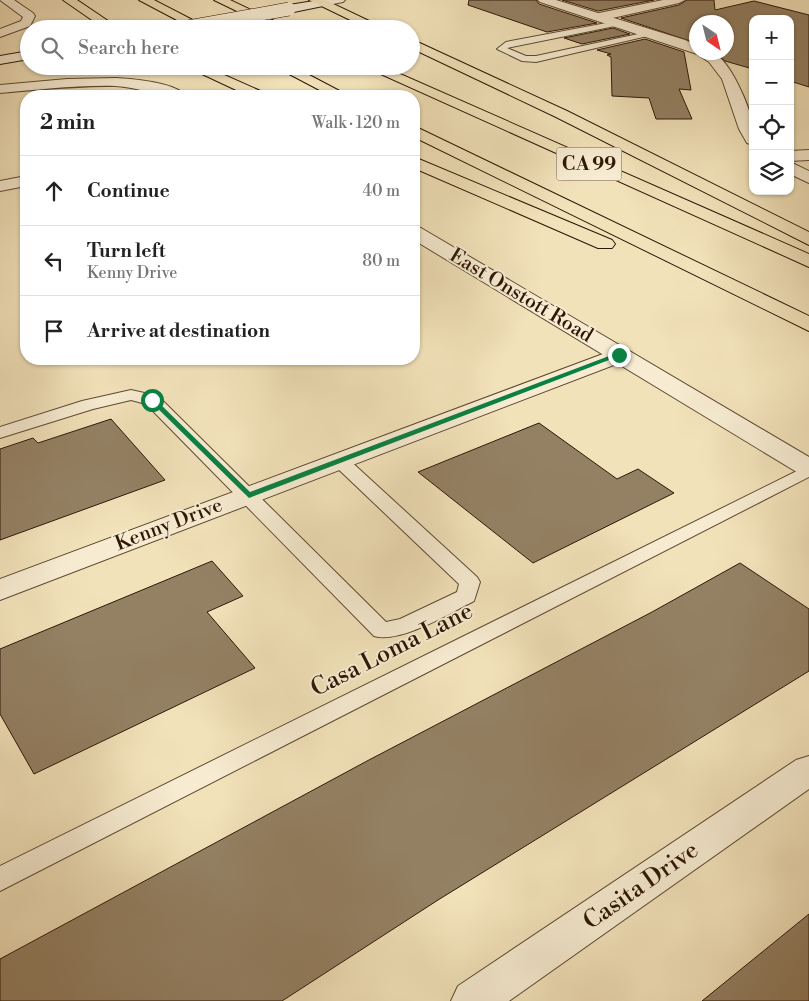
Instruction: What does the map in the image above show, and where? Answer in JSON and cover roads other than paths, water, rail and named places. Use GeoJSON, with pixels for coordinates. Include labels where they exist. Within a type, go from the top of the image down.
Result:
{"type":"FeatureCollection","features":[{"type":"Feature","properties":{"kind":"highway"},"geometry":{"type":"LineString","coordinates":[[69,0],[100,20]]}},
{"type":"Feature","properties":{"kind":"highway"},"geometry":{"type":"LineString","coordinates":[[144,0],[185,20]]}},
{"type":"Feature","properties":{"kind":"highway"},"geometry":{"type":"LineString","coordinates":[[220,0],[265,20]]}},
{"type":"Feature","properties":{"kind":"highway"},"geometry":{"type":"LineString","coordinates":[[319,1],[360,20]]}},
{"type":"Feature","properties":{"kind":"highway"},"geometry":{"type":"LineString","coordinates":[[420,46],[518,92],[809,239]]}},
{"type":"Feature","properties":{"kind":"highway"},"geometry":{"type":"LineString","coordinates":[[212,75],[246,90]]}},
{"type":"Feature","properties":{"kind":"highway"},"geometry":{"type":"LineString","coordinates":[[299,75],[330,90]]}},
{"type":"Feature","properties":{"kind":"highway","name":"CA 99"},"geometry":{"type":"LineString","coordinates":[[390,75],[809,261]]}},
{"type":"Feature","properties":{"kind":"highway","name":"CA 99"},"geometry":{"type":"LineString","coordinates":[[420,134],[809,324]]}},
{"type":"Feature","properties":{"kind":"highway"},"geometry":{"type":"LineString","coordinates":[[420,165],[643,260],[809,339]]}},
{"type":"Feature","properties":{"kind":"street"},"geometry":{"type":"LineString","coordinates":[[6,0],[29,16],[28,20]]}},
{"type":"Feature","properties":{"kind":"street"},"geometry":{"type":"LineString","coordinates":[[227,20],[289,9],[319,1],[339,0]]}},
{"type":"Feature","properties":{"kind":"street"},"geometry":{"type":"LineString","coordinates":[[544,0],[689,47]]}},
{"type":"Feature","properties":{"kind":"street"},"geometry":{"type":"LineString","coordinates":[[599,17],[679,0]]}},
{"type":"Feature","properties":{"kind":"street"},"geometry":{"type":"LineString","coordinates":[[0,33],[20,26]]}},
{"type":"Feature","properties":{"kind":"street"},"geometry":{"type":"LineString","coordinates":[[0,60],[20,57]]}},
{"type":"Feature","properties":{"kind":"street"},"geometry":{"type":"LineString","coordinates":[[716,60],[729,78],[743,126],[749,134]]}},
{"type":"Feature","properties":{"kind":"street"},"geometry":{"type":"LineString","coordinates":[[0,89],[89,82],[116,83],[162,90]]}},
{"type":"Feature","properties":{"kind":"street"},"geometry":{"type":"LineString","coordinates":[[794,156],[809,155]]}},
{"type":"Feature","properties":{"kind":"street"},"geometry":{"type":"LineString","coordinates":[[794,169],[809,178]]}},
{"type":"Feature","properties":{"kind":"street"},"geometry":{"type":"LineString","coordinates":[[0,186],[20,182]]}},
{"type":"Feature","properties":{"kind":"street","name":"East Onstott Road"},"geometry":{"type":"LineString","coordinates":[[420,236],[809,469]]}},
{"type":"Feature","properties":{"kind":"street","name":"Kenny Drive"},"geometry":{"type":"LineString","coordinates":[[0,590],[619,355]]}},
{"type":"Feature","properties":{"kind":"street","name":"Casita Drive"},"geometry":{"type":"LineString","coordinates":[[473,1001],[809,770]]}},
{"type":"Feature","properties":{"kind":"lane"},"geometry":{"type":"LineString","coordinates":[[618,23],[506,45],[501,49],[525,59],[536,59],[652,34]]}},
{"type":"Feature","properties":{"kind":"lane"},"geometry":{"type":"LineString","coordinates":[[0,433],[88,405],[131,395],[152,400],[249,495],[382,631],[406,624],[466,596],[470,582],[340,461]]}},
{"type":"Feature","properties":{"kind":"lane","name":"Casa Loma Lane"},"geometry":{"type":"LineString","coordinates":[[0,879],[809,469]]}}]}
